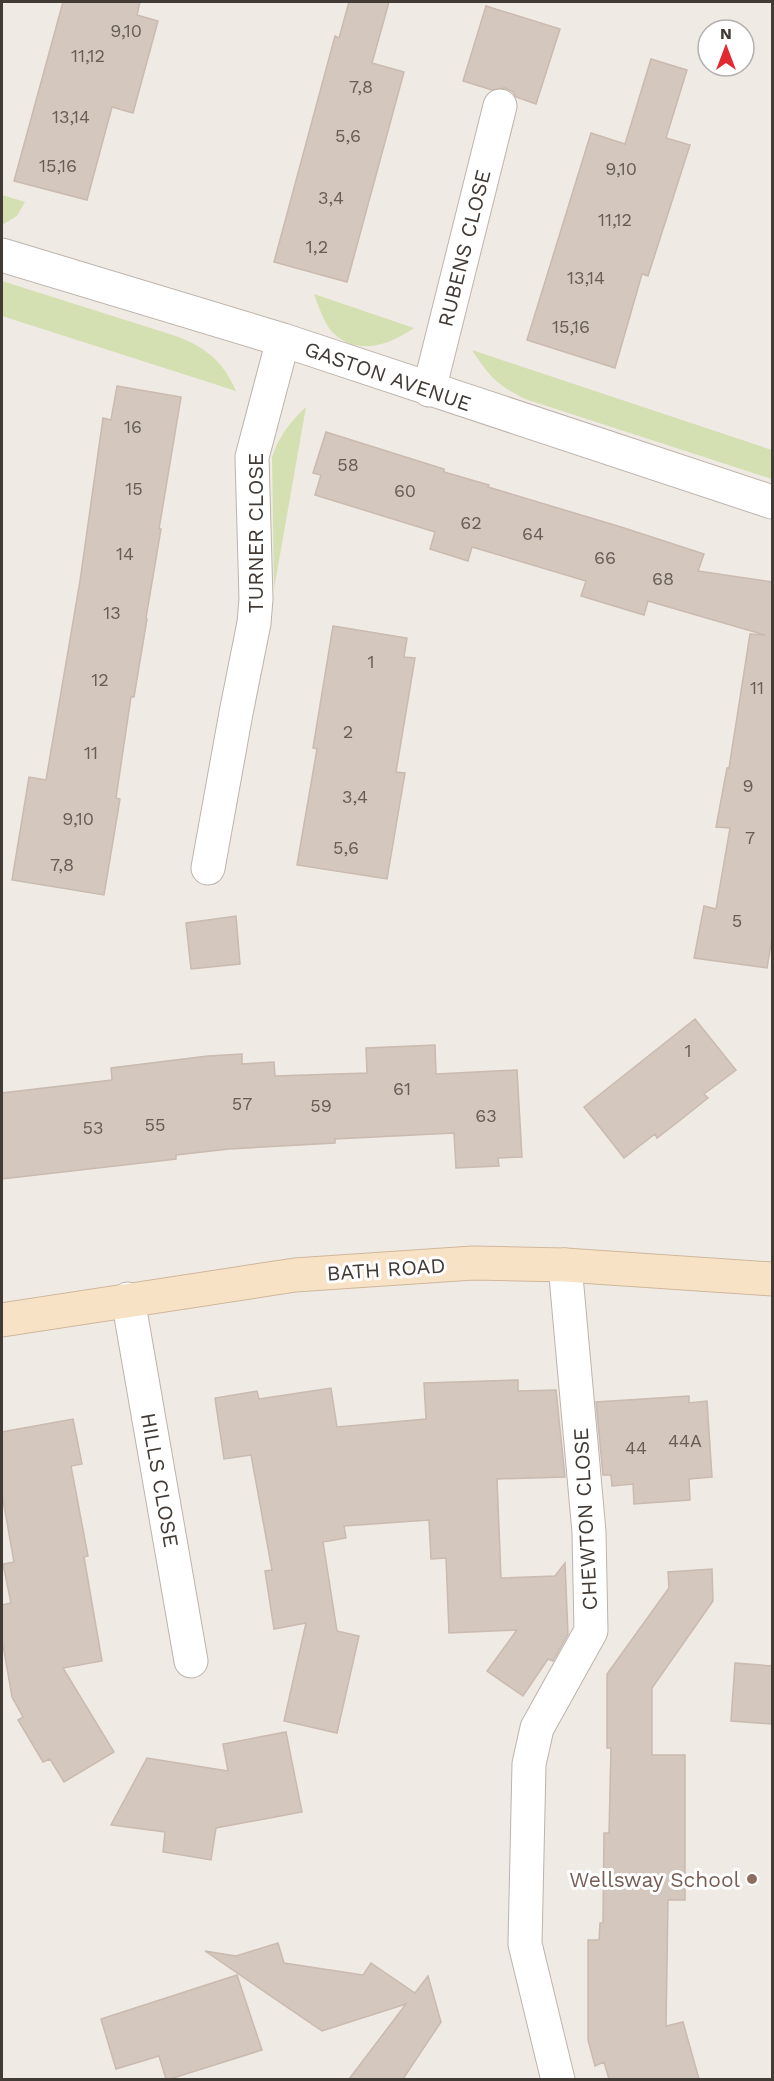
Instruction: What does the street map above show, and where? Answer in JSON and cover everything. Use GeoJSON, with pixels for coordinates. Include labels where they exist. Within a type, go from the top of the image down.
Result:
{"type":"FeatureCollection","features":[{"type":"Feature","properties":{"kind":"main road","name":"BATH ROAD"},"geometry":{"type":"LineString","coordinates":[[2,1320],[295,1275],[473,1263],[566,1264],[772,1279]]}},
{"type":"Feature","properties":{"kind":"street","name":"RUBENS CLOSE"},"geometry":{"type":"LineString","coordinates":[[429,390],[500,106]]}},
{"type":"Feature","properties":{"kind":"street","name":"GASTON AVENUE"},"geometry":{"type":"LineString","coordinates":[[2,255],[283,340],[772,502]]}},
{"type":"Feature","properties":{"kind":"street","name":"TURNER CLOSE"},"geometry":{"type":"LineString","coordinates":[[208,868],[254,623],[256,599],[252,457],[283,340]]}},
{"type":"Feature","properties":{"kind":"street","name":"CHEWTON CLOSE"},"geometry":{"type":"LineString","coordinates":[[558,2079],[525,1944],[529,1764],[537,1728],[591,1631],[589,1532],[566,1264]]}},
{"type":"Feature","properties":{"kind":"street","name":"HILLS CLOSE"},"geometry":{"type":"LineString","coordinates":[[128,1299],[191,1661]]}},
{"type":"Feature","properties":{"kind":"green space"},"geometry":{"type":"Polygon","coordinates":[[[2,195],[25,202],[17,216],[2,225],[2,195]]]}},
{"type":"Feature","properties":{"kind":"green space"},"geometry":{"type":"Polygon","coordinates":[[[2,281],[179,337],[213,357],[226,372],[236,391],[2,316],[2,281]]]}},
{"type":"Feature","properties":{"kind":"green space"},"geometry":{"type":"Polygon","coordinates":[[[314,294],[414,328],[394,339],[373,346],[352,344],[332,332],[314,294]]]}},
{"type":"Feature","properties":{"kind":"green space"},"geometry":{"type":"Polygon","coordinates":[[[472,350],[772,450],[772,479],[525,399],[494,379],[472,350]]]}},
{"type":"Feature","properties":{"kind":"green space"},"geometry":{"type":"Polygon","coordinates":[[[306,407],[274,589],[272,457],[286,430],[306,407]]]}},
{"type":"Feature","properties":{"kind":"building"},"geometry":{"type":"Polygon","coordinates":[[[63,2],[140,2],[137,15],[158,21],[133,113],[112,107],[87,200],[14,181],[63,2]]]}},
{"type":"Feature","properties":{"kind":"building"},"geometry":{"type":"Polygon","coordinates":[[[349,2],[389,2],[372,63],[404,72],[347,282],[274,262],[335,36],[339,38],[349,2]]]}},
{"type":"Feature","properties":{"kind":"building"},"geometry":{"type":"Polygon","coordinates":[[[486,6],[560,29],[536,104],[516,97],[513,92],[505,88],[492,90],[463,81],[486,6]]]}},
{"type":"Feature","properties":{"kind":"building"},"geometry":{"type":"Polygon","coordinates":[[[651,59],[687,70],[666,138],[690,145],[648,276],[642,274],[615,368],[527,340],[591,133],[625,144],[651,59]]]}},
{"type":"Feature","properties":{"kind":"building"},"geometry":{"type":"Polygon","coordinates":[[[117,386],[181,397],[134,697],[131,697],[116,798],[120,799],[104,895],[12,880],[29,777],[46,780],[80,581],[103,418],[111,420],[117,386]]]}},
{"type":"Feature","properties":{"kind":"building"},"geometry":{"type":"Polygon","coordinates":[[[326,432],[444,469],[444,472],[489,485],[488,487],[704,554],[698,571],[772,582],[772,938],[767,968],[694,958],[704,906],[716,909],[730,828],[716,827],[727,768],[729,768],[750,634],[765,635],[648,601],[644,615],[581,596],[586,581],[472,547],[468,561],[430,549],[435,532],[315,495],[321,475],[313,473],[326,432]]]}},
{"type":"Feature","properties":{"kind":"building"},"geometry":{"type":"Polygon","coordinates":[[[333,626],[407,638],[404,657],[415,658],[396,772],[405,773],[387,879],[297,865],[317,749],[313,748],[333,626]]]}},
{"type":"Feature","properties":{"kind":"building"},"geometry":{"type":"Polygon","coordinates":[[[236,916],[240,964],[191,969],[186,923],[236,916]]]}},
{"type":"Feature","properties":{"kind":"building"},"geometry":{"type":"Polygon","coordinates":[[[695,1019],[736,1070],[704,1094],[708,1098],[683,1118],[657,1138],[655,1134],[624,1158],[584,1107],[695,1019]]]}},
{"type":"Feature","properties":{"kind":"building"},"geometry":{"type":"Polygon","coordinates":[[[435,1045],[436,1074],[517,1070],[522,1157],[498,1158],[499,1166],[456,1168],[454,1133],[335,1139],[335,1143],[229,1149],[176,1155],[176,1159],[2,1179],[2,1093],[112,1080],[111,1068],[242,1054],[242,1064],[274,1062],[275,1076],[367,1073],[366,1048],[435,1045]]]}},
{"type":"Feature","properties":{"kind":"building"},"geometry":{"type":"Polygon","coordinates":[[[518,1380],[518,1391],[556,1390],[565,1477],[497,1479],[501,1578],[555,1576],[565,1563],[568,1634],[553,1661],[548,1659],[523,1696],[487,1671],[517,1630],[449,1633],[446,1558],[431,1559],[429,1520],[344,1526],[346,1538],[323,1542],[337,1631],[359,1636],[337,1733],[284,1721],[306,1623],[274,1629],[265,1571],[272,1570],[251,1455],[224,1459],[215,1398],[257,1391],[259,1399],[331,1388],[337,1427],[426,1419],[424,1383],[518,1380]]]}},
{"type":"Feature","properties":{"kind":"building"},"geometry":{"type":"Polygon","coordinates":[[[689,1396],[689,1403],[707,1401],[712,1477],[689,1479],[690,1500],[634,1504],[633,1484],[612,1486],[611,1475],[603,1475],[596,1402],[689,1396]]]}},
{"type":"Feature","properties":{"kind":"building"},"geometry":{"type":"Polygon","coordinates":[[[73,1419],[82,1464],[71,1466],[88,1556],[84,1557],[102,1661],[63,1668],[114,1752],[64,1782],[50,1759],[43,1762],[18,1720],[23,1717],[12,1697],[2,1639],[2,1605],[11,1603],[3,1564],[14,1562],[2,1494],[2,1432],[73,1419]]]}},
{"type":"Feature","properties":{"kind":"building"},"geometry":{"type":"Polygon","coordinates":[[[712,1569],[713,1601],[652,1688],[652,1755],[685,1755],[685,1900],[668,1900],[666,2026],[683,2022],[699,2079],[609,2079],[604,2062],[595,2066],[588,2040],[588,1940],[599,1940],[600,1923],[603,1923],[604,1833],[609,1833],[611,1748],[607,1748],[607,1674],[669,1588],[668,1572],[712,1569]]]}},
{"type":"Feature","properties":{"kind":"building"},"geometry":{"type":"Polygon","coordinates":[[[735,1663],[772,1666],[772,1724],[731,1721],[735,1663]]]}},
{"type":"Feature","properties":{"kind":"building"},"geometry":{"type":"Polygon","coordinates":[[[286,1732],[302,1812],[216,1828],[211,1860],[163,1852],[165,1832],[111,1825],[147,1758],[228,1771],[223,1744],[286,1732]]]}},
{"type":"Feature","properties":{"kind":"building"},"geometry":{"type":"Polygon","coordinates":[[[278,1943],[284,1963],[363,1975],[371,1963],[415,1993],[428,1976],[441,2022],[403,2079],[349,2079],[406,2004],[322,2031],[205,1951],[236,1956],[278,1943]]]}},
{"type":"Feature","properties":{"kind":"building"},"geometry":{"type":"Polygon","coordinates":[[[237,1975],[262,2050],[170,2079],[166,2079],[159,2056],[116,2069],[101,2019],[237,1975]]]}},
{"type":"Feature","properties":{"kind":"place","name":"Wellsway School"},"geometry":{"type":"Point","coordinates":[752,1879]}}]}
